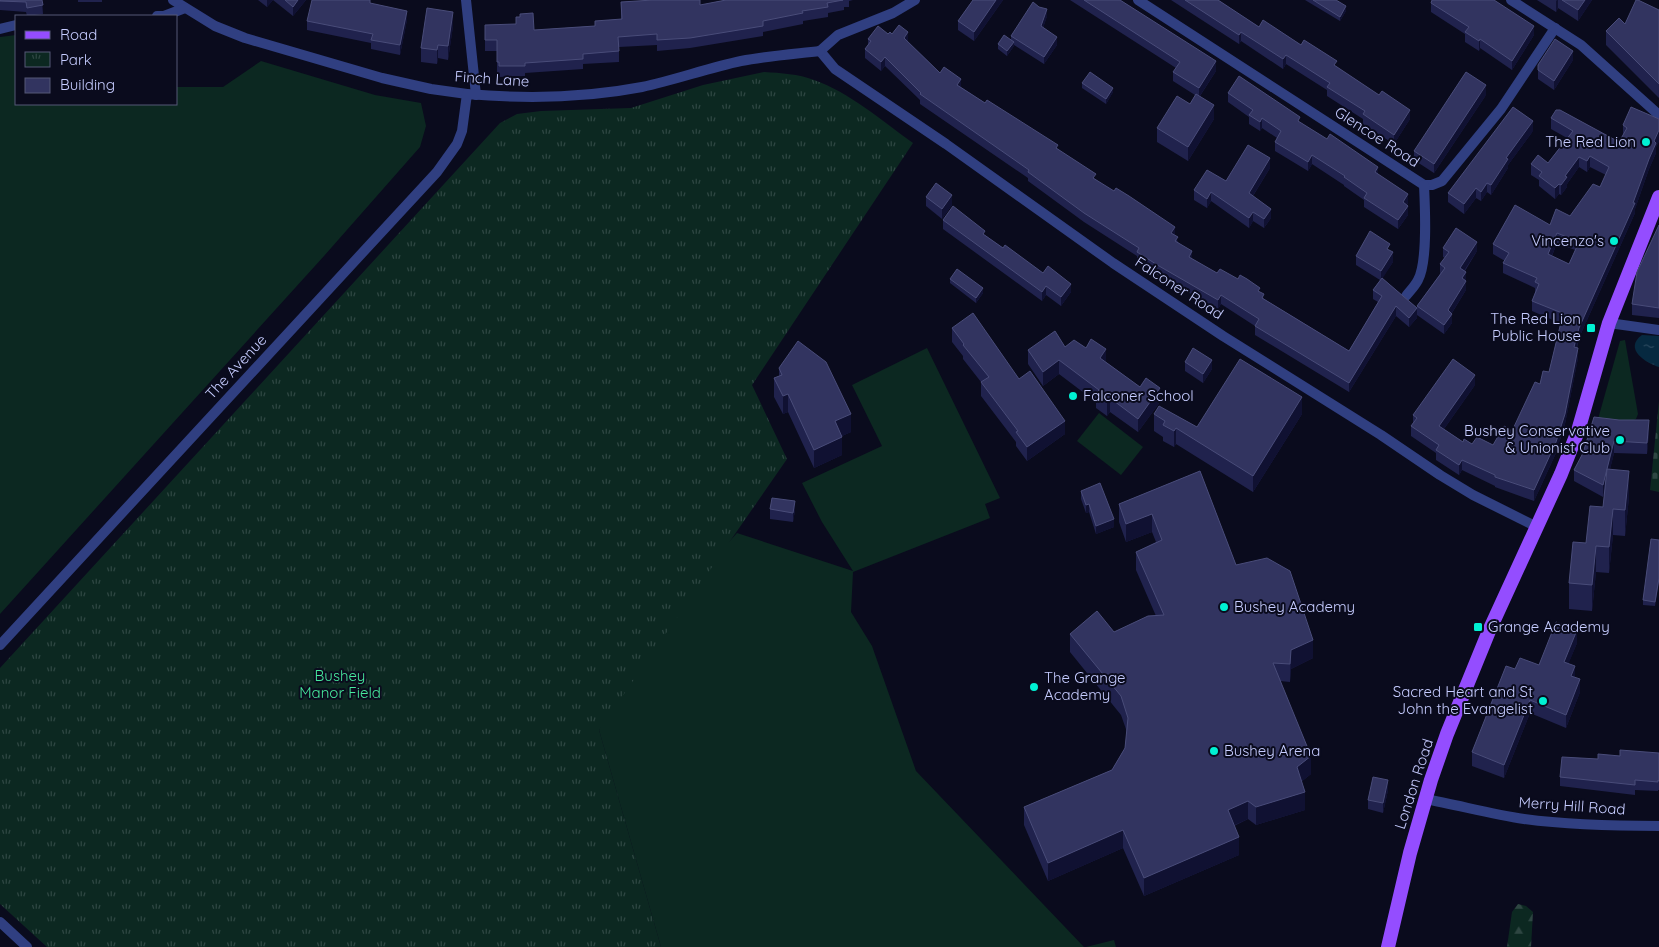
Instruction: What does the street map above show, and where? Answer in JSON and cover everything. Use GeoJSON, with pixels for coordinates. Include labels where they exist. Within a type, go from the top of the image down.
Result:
{"type":"FeatureCollection","features":[{"type":"Feature","properties":{"kind":"main road","name":"London Road"},"geometry":{"type":"LineString","coordinates":[[1388,947],[1410,853],[1425,799],[1447,734],[1486,640],[1561,474],[1578,431],[1609,323],[1659,197]]}},
{"type":"Feature","properties":{"kind":"street","name":"Finch Lane"},"geometry":{"type":"LineString","coordinates":[[173,0],[215,26],[245,38],[382,78],[431,89],[495,97],[582,95],[617,91],[643,87],[740,62],[820,51]]}},
{"type":"Feature","properties":{"kind":"street","name":"The Avenue"},"geometry":{"type":"LineString","coordinates":[[0,645],[437,172],[457,144],[472,95],[466,0]]}},
{"type":"Feature","properties":{"kind":"street"},"geometry":{"type":"LineString","coordinates":[[820,51],[838,35],[893,13],[915,0]]}},
{"type":"Feature","properties":{"kind":"street","name":"Glencoe Road"},"geometry":{"type":"LineString","coordinates":[[1138,0],[1424,185],[1432,185],[1442,181],[1501,109],[1555,28]]}},
{"type":"Feature","properties":{"kind":"street"},"geometry":{"type":"LineString","coordinates":[[1511,0],[1581,45],[1659,115]]}},
{"type":"Feature","properties":{"kind":"street"},"geometry":{"type":"LineString","coordinates":[[167,15],[185,8]]}},
{"type":"Feature","properties":{"kind":"street"},"geometry":{"type":"LineString","coordinates":[[0,29],[15,26]]}},
{"type":"Feature","properties":{"kind":"street","name":"Falconer Road"},"geometry":{"type":"LineString","coordinates":[[820,51],[835,68],[946,144],[1113,263],[1223,336],[1382,435],[1440,475],[1473,495],[1537,527]]}},
{"type":"Feature","properties":{"kind":"street"},"geometry":{"type":"LineString","coordinates":[[1406,296],[1418,279],[1422,267],[1426,212],[1424,185]]}},
{"type":"Feature","properties":{"kind":"street"},"geometry":{"type":"LineString","coordinates":[[1609,323],[1659,330]]}},
{"type":"Feature","properties":{"kind":"street","name":"Merry Hill Road"},"geometry":{"type":"LineString","coordinates":[[1425,799],[1522,819],[1588,825],[1659,826]]}},
{"type":"Feature","properties":{"kind":"street"},"geometry":{"type":"LineString","coordinates":[[0,922],[27,947]]}},
{"type":"Feature","properties":{"kind":"green space"},"geometry":{"type":"Polygon","coordinates":[[[15,35],[15,105],[178,105],[178,87],[223,87],[261,61],[375,95],[421,103],[426,126],[420,147],[324,256],[0,614],[0,37],[15,35]]]}},
{"type":"Feature","properties":{"kind":"green space","name":"Bushey Manor Field"},"geometry":{"type":"Polygon","coordinates":[[[764,72],[802,76],[827,85],[865,108],[913,143],[752,385],[787,459],[599,730],[661,947],[47,947],[0,904],[0,668],[500,123],[517,114],[541,111],[631,108],[703,85],[764,72]]]}},
{"type":"Feature","properties":{"kind":"green space"},"geometry":{"type":"Polygon","coordinates":[[[1625,340],[1638,414],[1636,419],[1631,421],[1598,419],[1620,341],[1625,340]]]}},
{"type":"Feature","properties":{"kind":"green space"},"geometry":{"type":"Polygon","coordinates":[[[927,348],[1000,498],[985,504],[990,518],[853,572],[851,612],[872,646],[916,771],[1084,947],[661,947],[599,730],[636,645],[737,533],[853,571],[822,522],[802,483],[882,446],[852,385],[927,348]]]}},
{"type":"Feature","properties":{"kind":"green space"},"geometry":{"type":"Polygon","coordinates":[[[1659,401],[1659,492],[1650,490],[1659,401]]]}},
{"type":"Feature","properties":{"kind":"green space"},"geometry":{"type":"Polygon","coordinates":[[[1099,413],[1143,447],[1121,475],[1077,441],[1099,413]]]}},
{"type":"Feature","properties":{"kind":"green space"},"geometry":{"type":"Polygon","coordinates":[[[1518,904],[1526,906],[1533,912],[1531,947],[1507,947],[1512,912],[1518,904]]]}},
{"type":"Feature","properties":{"kind":"green space"},"geometry":{"type":"Polygon","coordinates":[[[1114,940],[1116,947],[1086,947],[1114,940]]]}},
{"type":"Feature","properties":{"kind":"water"},"geometry":{"type":"Polygon","coordinates":[[[1642,335],[1659,336],[1659,367],[1638,355],[1635,345],[1642,335]]]}},
{"type":"Feature","properties":{"kind":"building"},"geometry":{"type":"Polygon","coordinates":[[[0,0],[42,0],[43,5],[27,8],[26,2],[0,0]]]}},
{"type":"Feature","properties":{"kind":"building"},"geometry":{"type":"Polygon","coordinates":[[[285,0],[298,0],[293,7],[285,0]]]}},
{"type":"Feature","properties":{"kind":"building"},"geometry":{"type":"Polygon","coordinates":[[[312,0],[370,0],[370,3],[407,11],[400,45],[371,40],[373,34],[307,21],[312,0]]]}},
{"type":"Feature","properties":{"kind":"building"},"geometry":{"type":"Polygon","coordinates":[[[700,0],[700,5],[726,0],[843,0],[827,3],[828,7],[802,11],[803,13],[763,21],[763,26],[690,38],[657,40],[657,34],[618,37],[619,51],[583,54],[583,59],[525,63],[525,66],[499,66],[499,62],[497,62],[497,40],[485,40],[485,25],[516,24],[516,17],[520,17],[520,14],[533,13],[534,30],[595,26],[595,21],[622,19],[621,2],[700,0]]]}},
{"type":"Feature","properties":{"kind":"building"},"geometry":{"type":"Polygon","coordinates":[[[973,0],[996,0],[974,32],[958,21],[973,0]]]}},
{"type":"Feature","properties":{"kind":"building"},"geometry":{"type":"Polygon","coordinates":[[[1084,0],[1120,0],[1216,61],[1199,88],[1173,72],[1180,62],[1084,0]]]}},
{"type":"Feature","properties":{"kind":"building"},"geometry":{"type":"Polygon","coordinates":[[[1185,0],[1218,0],[1259,27],[1263,20],[1301,45],[1304,40],[1337,61],[1334,65],[1379,95],[1382,91],[1410,110],[1394,135],[1363,114],[1365,111],[1327,87],[1330,83],[1286,55],[1283,59],[1241,32],[1239,35],[1185,0]]]}},
{"type":"Feature","properties":{"kind":"building"},"geometry":{"type":"Polygon","coordinates":[[[1313,0],[1336,0],[1346,6],[1340,17],[1313,0]]]}},
{"type":"Feature","properties":{"kind":"building"},"geometry":{"type":"Polygon","coordinates":[[[1432,0],[1494,0],[1534,26],[1512,61],[1480,39],[1479,41],[1465,32],[1469,27],[1431,3],[1432,0]]]}},
{"type":"Feature","properties":{"kind":"building"},"geometry":{"type":"Polygon","coordinates":[[[1562,0],[1585,0],[1578,10],[1562,0]]]}},
{"type":"Feature","properties":{"kind":"building"},"geometry":{"type":"Polygon","coordinates":[[[1636,0],[1659,10],[1659,84],[1606,31],[1619,18],[1625,24],[1636,0]]]}},
{"type":"Feature","properties":{"kind":"building"},"geometry":{"type":"Polygon","coordinates":[[[1033,2],[1039,7],[1047,9],[1041,26],[1057,37],[1044,57],[1011,36],[1033,2]]]}},
{"type":"Feature","properties":{"kind":"building"},"geometry":{"type":"Polygon","coordinates":[[[427,8],[453,12],[448,46],[438,45],[437,50],[421,48],[427,8]]]}},
{"type":"Feature","properties":{"kind":"building"},"geometry":{"type":"Polygon","coordinates":[[[899,25],[908,32],[904,38],[940,73],[944,67],[961,79],[957,85],[985,103],[987,100],[1058,145],[1056,148],[1096,174],[1093,178],[1114,191],[1116,188],[1175,227],[1171,233],[1178,237],[1175,241],[1192,251],[1189,257],[1217,273],[1220,269],[1238,279],[1240,275],[1247,279],[1260,288],[1258,291],[1264,294],[1262,298],[1349,351],[1382,296],[1373,290],[1382,278],[1417,308],[1409,318],[1396,306],[1349,383],[1255,326],[1259,319],[1221,295],[1218,300],[1137,252],[1139,248],[1084,213],[1028,172],[1029,170],[920,94],[885,57],[881,62],[865,49],[871,41],[868,39],[878,26],[888,34],[890,32],[892,34],[899,25]]]}},
{"type":"Feature","properties":{"kind":"building"},"geometry":{"type":"Polygon","coordinates":[[[1004,35],[1014,42],[1007,51],[998,44],[1004,35]]]}},
{"type":"Feature","properties":{"kind":"building"},"geometry":{"type":"Polygon","coordinates":[[[1555,39],[1573,51],[1554,81],[1538,70],[1538,65],[1555,39]]]}},
{"type":"Feature","properties":{"kind":"building"},"geometry":{"type":"Polygon","coordinates":[[[1090,72],[1113,88],[1106,99],[1082,83],[1090,72]]]}},
{"type":"Feature","properties":{"kind":"building"},"geometry":{"type":"Polygon","coordinates":[[[1466,72],[1486,85],[1434,164],[1414,151],[1466,72]]]}},
{"type":"Feature","properties":{"kind":"building"},"geometry":{"type":"Polygon","coordinates":[[[1239,76],[1300,117],[1298,121],[1327,139],[1330,134],[1378,167],[1375,172],[1408,194],[1403,202],[1408,206],[1398,220],[1364,198],[1367,193],[1345,176],[1312,155],[1308,162],[1275,142],[1281,131],[1262,118],[1260,122],[1249,115],[1253,110],[1228,93],[1239,76]]]}},
{"type":"Feature","properties":{"kind":"building"},"geometry":{"type":"Polygon","coordinates":[[[1196,94],[1214,105],[1188,147],[1157,128],[1177,96],[1190,104],[1196,94]]]}},
{"type":"Feature","properties":{"kind":"building"},"geometry":{"type":"Polygon","coordinates":[[[1513,107],[1533,121],[1506,158],[1508,159],[1491,185],[1487,183],[1481,192],[1476,188],[1464,204],[1448,193],[1513,107]]]}},
{"type":"Feature","properties":{"kind":"building"},"geometry":{"type":"Polygon","coordinates":[[[1631,107],[1659,119],[1659,130],[1654,141],[1656,143],[1633,203],[1635,203],[1579,328],[1574,347],[1578,348],[1565,414],[1556,442],[1534,490],[1495,477],[1495,475],[1462,460],[1459,465],[1436,450],[1439,445],[1411,426],[1417,418],[1413,415],[1453,359],[1475,375],[1439,426],[1463,442],[1464,439],[1472,444],[1477,437],[1493,445],[1504,426],[1512,431],[1535,382],[1540,384],[1543,371],[1549,372],[1562,318],[1560,317],[1562,313],[1532,301],[1539,284],[1535,282],[1537,278],[1503,263],[1509,253],[1493,244],[1515,205],[1550,225],[1556,209],[1570,216],[1593,184],[1600,187],[1609,167],[1590,156],[1587,161],[1579,157],[1565,176],[1567,177],[1561,185],[1559,184],[1555,188],[1539,176],[1542,172],[1531,164],[1538,155],[1548,163],[1573,131],[1551,118],[1556,110],[1560,110],[1619,142],[1627,128],[1623,125],[1631,107]],[[1557,233],[1548,254],[1569,264],[1579,242],[1557,233]]]}},
{"type":"Feature","properties":{"kind":"building"},"geometry":{"type":"Polygon","coordinates":[[[1248,145],[1270,158],[1249,193],[1271,209],[1264,219],[1253,212],[1249,218],[1211,192],[1207,199],[1194,190],[1207,170],[1226,181],[1248,145]]]}},
{"type":"Feature","properties":{"kind":"building"},"geometry":{"type":"Polygon","coordinates":[[[936,183],[952,195],[942,209],[926,197],[936,183]]]}},
{"type":"Feature","properties":{"kind":"building"},"geometry":{"type":"Polygon","coordinates":[[[953,206],[985,231],[983,234],[1003,248],[1005,245],[1043,273],[1048,266],[1071,284],[1061,297],[1046,286],[1042,292],[943,220],[953,206]]]}},
{"type":"Feature","properties":{"kind":"building"},"geometry":{"type":"Polygon","coordinates":[[[1659,225],[1659,308],[1632,304],[1637,272],[1659,225]]]}},
{"type":"Feature","properties":{"kind":"building"},"geometry":{"type":"Polygon","coordinates":[[[1456,228],[1477,242],[1460,268],[1466,272],[1462,278],[1466,281],[1448,310],[1452,314],[1444,325],[1417,306],[1445,268],[1440,264],[1449,252],[1443,248],[1456,228]]]}},
{"type":"Feature","properties":{"kind":"building"},"geometry":{"type":"Polygon","coordinates":[[[1370,231],[1390,244],[1387,249],[1393,252],[1381,271],[1356,256],[1370,231]]]}},
{"type":"Feature","properties":{"kind":"building"},"geometry":{"type":"Polygon","coordinates":[[[957,269],[983,288],[976,298],[950,279],[957,269]]]}},
{"type":"Feature","properties":{"kind":"building"},"geometry":{"type":"Polygon","coordinates":[[[973,313],[1019,379],[1030,371],[1065,421],[1027,447],[1016,432],[1018,431],[981,382],[989,377],[952,328],[973,313]]]}},
{"type":"Feature","properties":{"kind":"building"},"geometry":{"type":"Polygon","coordinates":[[[1055,331],[1065,347],[1074,340],[1086,348],[1091,339],[1106,349],[1100,358],[1140,387],[1146,378],[1160,388],[1138,419],[1110,398],[1107,402],[1096,394],[1099,390],[1059,360],[1043,372],[1028,350],[1055,331]]]}},
{"type":"Feature","properties":{"kind":"building"},"geometry":{"type":"Polygon","coordinates":[[[798,341],[826,362],[851,414],[835,421],[842,437],[814,450],[788,394],[783,396],[774,378],[782,375],[779,368],[798,341]]]}},
{"type":"Feature","properties":{"kind":"building"},"geometry":{"type":"Polygon","coordinates":[[[1193,348],[1212,360],[1203,374],[1185,362],[1193,348]]]}},
{"type":"Feature","properties":{"kind":"building"},"geometry":{"type":"Polygon","coordinates":[[[1240,359],[1302,397],[1253,476],[1176,428],[1174,431],[1163,425],[1165,421],[1154,414],[1159,406],[1197,427],[1240,359]]]}},
{"type":"Feature","properties":{"kind":"building"},"geometry":{"type":"Polygon","coordinates":[[[1594,417],[1619,420],[1649,420],[1647,443],[1614,441],[1603,485],[1574,470],[1583,453],[1594,417]]]}},
{"type":"Feature","properties":{"kind":"building"},"geometry":{"type":"Polygon","coordinates":[[[1607,469],[1629,471],[1625,510],[1613,509],[1609,547],[1596,546],[1592,585],[1569,583],[1573,542],[1586,543],[1590,506],[1603,507],[1607,469]]]}},
{"type":"Feature","properties":{"kind":"building"},"geometry":{"type":"Polygon","coordinates":[[[1200,471],[1236,565],[1267,558],[1290,571],[1313,640],[1291,650],[1290,664],[1273,663],[1311,756],[1297,767],[1305,792],[1256,807],[1248,801],[1228,810],[1239,837],[1144,878],[1123,830],[1048,863],[1024,807],[1112,770],[1125,748],[1128,718],[1121,696],[1070,634],[1097,611],[1114,632],[1148,616],[1164,615],[1136,552],[1162,540],[1152,514],[1126,524],[1119,504],[1200,471]]]}},
{"type":"Feature","properties":{"kind":"building"},"geometry":{"type":"Polygon","coordinates":[[[1100,483],[1114,519],[1096,526],[1089,504],[1086,505],[1081,491],[1100,483]]]}},
{"type":"Feature","properties":{"kind":"building"},"geometry":{"type":"Polygon","coordinates":[[[772,498],[795,501],[793,513],[770,509],[772,498]]]}},
{"type":"Feature","properties":{"kind":"building"},"geometry":{"type":"Polygon","coordinates":[[[1651,539],[1659,540],[1659,578],[1655,602],[1643,600],[1651,539]]]}},
{"type":"Feature","properties":{"kind":"building"},"geometry":{"type":"Polygon","coordinates":[[[1556,622],[1577,630],[1564,662],[1575,666],[1571,676],[1580,679],[1566,715],[1530,700],[1504,765],[1472,752],[1506,666],[1515,669],[1520,658],[1539,665],[1556,622]]]}},
{"type":"Feature","properties":{"kind":"building"},"geometry":{"type":"Polygon","coordinates":[[[1620,750],[1659,753],[1659,781],[1635,780],[1635,785],[1560,777],[1562,757],[1598,759],[1598,754],[1620,756],[1620,750]]]}},
{"type":"Feature","properties":{"kind":"building"},"geometry":{"type":"Polygon","coordinates":[[[1373,777],[1388,780],[1383,803],[1368,800],[1373,777]]]}},
{"type":"Feature","properties":{"kind":"place","name":"The Red Lion"},"geometry":{"type":"Point","coordinates":[1646,142]}},
{"type":"Feature","properties":{"kind":"place","name":"Vincenzo's"},"geometry":{"type":"Point","coordinates":[1614,241]}},
{"type":"Feature","properties":{"kind":"place","name":"The Red Lion Public House"},"geometry":{"type":"Point","coordinates":[1591,328]}},
{"type":"Feature","properties":{"kind":"place","name":"Falconer School"},"geometry":{"type":"Point","coordinates":[1073,396]}},
{"type":"Feature","properties":{"kind":"place","name":"Bushey Conservative & Unionist Club"},"geometry":{"type":"Point","coordinates":[1620,440]}},
{"type":"Feature","properties":{"kind":"place","name":"Bushey Academy"},"geometry":{"type":"Point","coordinates":[1224,607]}},
{"type":"Feature","properties":{"kind":"place","name":"Grange Academy"},"geometry":{"type":"Point","coordinates":[1478,627]}},
{"type":"Feature","properties":{"kind":"place","name":"The Grange Academy"},"geometry":{"type":"Point","coordinates":[1034,687]}},
{"type":"Feature","properties":{"kind":"place","name":"Sacred Heart and St John the Evangelist"},"geometry":{"type":"Point","coordinates":[1543,701]}},
{"type":"Feature","properties":{"kind":"place","name":"Bushey Arena"},"geometry":{"type":"Point","coordinates":[1214,751]}}]}
